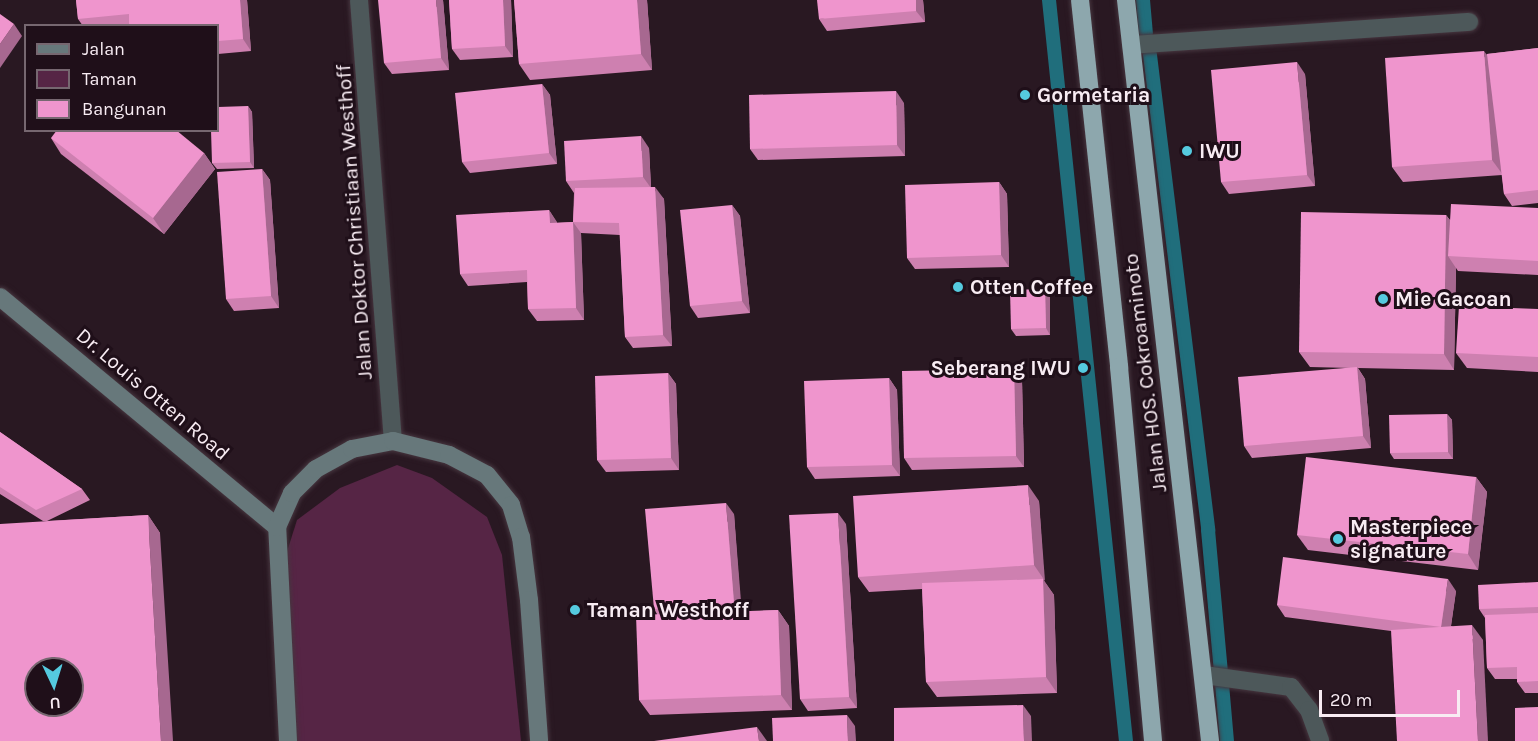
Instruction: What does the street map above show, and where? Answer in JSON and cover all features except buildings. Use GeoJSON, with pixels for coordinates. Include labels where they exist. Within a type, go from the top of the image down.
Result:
{"type":"FeatureCollection","features":[{"type":"Feature","properties":{"kind":"highway","name":"Jalan HOS. Cokroaminoto"},"geometry":{"type":"LineString","coordinates":[[1080,0],[1120,379],[1153,741]]}},
{"type":"Feature","properties":{"kind":"highway","name":"Jalan HOS. Cokroaminoto"},"geometry":{"type":"LineString","coordinates":[[1125,0],[1210,741]]}},
{"type":"Feature","properties":{"kind":"main road","name":"Dr. Louis Otten Road"},"geometry":{"type":"LineString","coordinates":[[0,297],[277,527]]}},
{"type":"Feature","properties":{"kind":"main road"},"geometry":{"type":"LineString","coordinates":[[288,741],[277,527],[292,493],[316,469],[352,449],[393,441],[448,455],[487,475],[511,505],[521,537],[528,589],[539,741]]}},
{"type":"Feature","properties":{"kind":"street","name":"Jalan Doktor Christiaan Westhoff"},"geometry":{"type":"LineString","coordinates":[[359,0],[393,441]]}},
{"type":"Feature","properties":{"kind":"street"},"geometry":{"type":"LineString","coordinates":[[1131,45],[1469,22]]}},
{"type":"Feature","properties":{"kind":"street"},"geometry":{"type":"LineString","coordinates":[[1204,675],[1291,687],[1309,710],[1320,741]]}},
{"type":"Feature","properties":{"kind":"green space"},"geometry":{"type":"Polygon","coordinates":[[[397,465],[432,478],[487,517],[502,555],[521,741],[296,741],[285,558],[297,520],[340,488],[397,465]]]}},
{"type":"Feature","properties":{"kind":"waterway"},"geometry":{"type":"LineString","coordinates":[[1049,0],[1126,741]]}},
{"type":"Feature","properties":{"kind":"waterway"},"geometry":{"type":"LineString","coordinates":[[1143,0],[1146,33]]}},
{"type":"Feature","properties":{"kind":"waterway"},"geometry":{"type":"LineString","coordinates":[[1150,55],[1208,530],[1221,672]]}},
{"type":"Feature","properties":{"kind":"waterway"},"geometry":{"type":"LineString","coordinates":[[1222,684],[1227,741]]}},
{"type":"Feature","properties":{"kind":"place","name":"Gormetaria"},"geometry":{"type":"Point","coordinates":[1025,95]}},
{"type":"Feature","properties":{"kind":"place","name":"IWU"},"geometry":{"type":"Point","coordinates":[1187,151]}},
{"type":"Feature","properties":{"kind":"place","name":"Otten Coffee"},"geometry":{"type":"Point","coordinates":[958,287]}},
{"type":"Feature","properties":{"kind":"place","name":"Mie Gacoan"},"geometry":{"type":"Point","coordinates":[1383,299]}},
{"type":"Feature","properties":{"kind":"place","name":"Seberang IWU"},"geometry":{"type":"Point","coordinates":[1083,368]}},
{"type":"Feature","properties":{"kind":"place","name":"Masterpiece signature"},"geometry":{"type":"Point","coordinates":[1338,539]}},
{"type":"Feature","properties":{"kind":"place","name":"Taman Westhoff"},"geometry":{"type":"Point","coordinates":[575,610]}}]}
